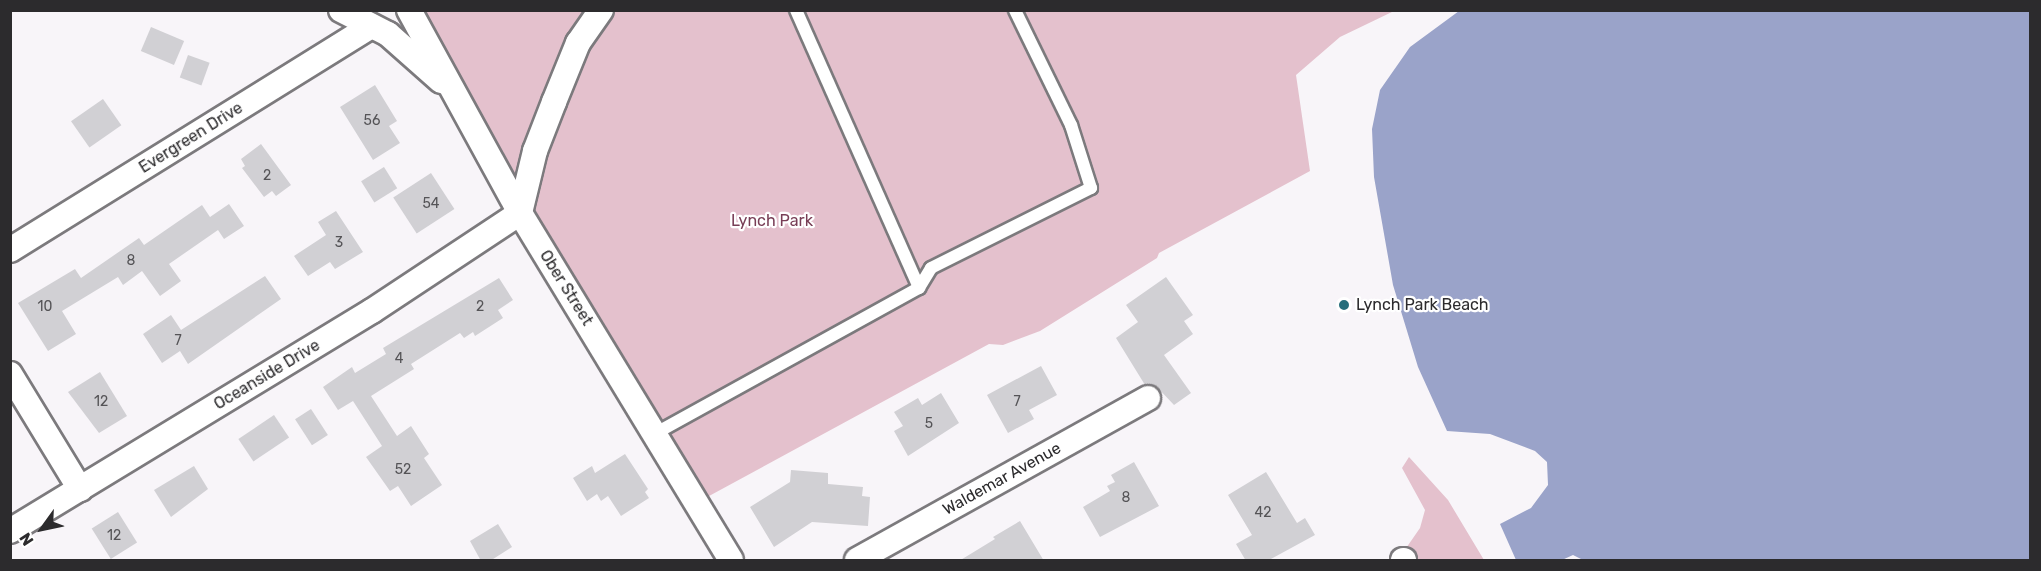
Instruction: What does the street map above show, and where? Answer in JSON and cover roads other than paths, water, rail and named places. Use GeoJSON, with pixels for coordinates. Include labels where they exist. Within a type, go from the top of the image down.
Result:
{"type":"FeatureCollection","features":[{"type":"Feature","properties":{"kind":"street"},"geometry":{"type":"LineString","coordinates":[[341,10],[388,34],[454,93]]}},
{"type":"Feature","properties":{"kind":"street","name":"Ober Street"},"geometry":{"type":"LineString","coordinates":[[409,10],[520,213],[656,433],[731,561]]}},
{"type":"Feature","properties":{"kind":"street"},"geometry":{"type":"LineString","coordinates":[[520,213],[535,151],[554,102],[578,43],[601,10]]}},
{"type":"Feature","properties":{"kind":"street","name":"Evergreen Drive"},"geometry":{"type":"LineString","coordinates":[[10,250],[371,26]]}},
{"type":"Feature","properties":{"kind":"street","name":"Oceanside Drive"},"geometry":{"type":"LineString","coordinates":[[10,531],[372,311],[520,213]]}},
{"type":"Feature","properties":{"kind":"street"},"geometry":{"type":"LineString","coordinates":[[10,374],[80,489]]}},
{"type":"Feature","properties":{"kind":"street","name":"Waldemar Avenue"},"geometry":{"type":"LineString","coordinates":[[856,561],[1148,398]]}},
{"type":"Feature","properties":{"kind":"lane"},"geometry":{"type":"LineString","coordinates":[[796,10],[920,288]]}},
{"type":"Feature","properties":{"kind":"lane"},"geometry":{"type":"LineString","coordinates":[[656,433],[920,288],[931,268],[1091,188],[1071,125],[1015,10]]}},
{"type":"Feature","properties":{"kind":"water"},"geometry":{"type":"Polygon","coordinates":[[[1459,11],[2030,11],[2030,560],[1583,560],[1573,555],[1562,560],[1516,560],[1500,524],[1531,508],[1548,485],[1547,462],[1535,451],[1490,434],[1447,431],[1418,367],[1393,285],[1374,177],[1372,129],[1380,90],[1410,47],[1459,11]]]}},
{"type":"Feature","properties":{"kind":"place","name":"Lynch Park Beach"},"geometry":{"type":"Point","coordinates":[1344,305]}},
{"type":"Feature","properties":{"kind":"park label","name":"Lynch Park"},"geometry":{"type":"Point","coordinates":[772,221]}}]}
